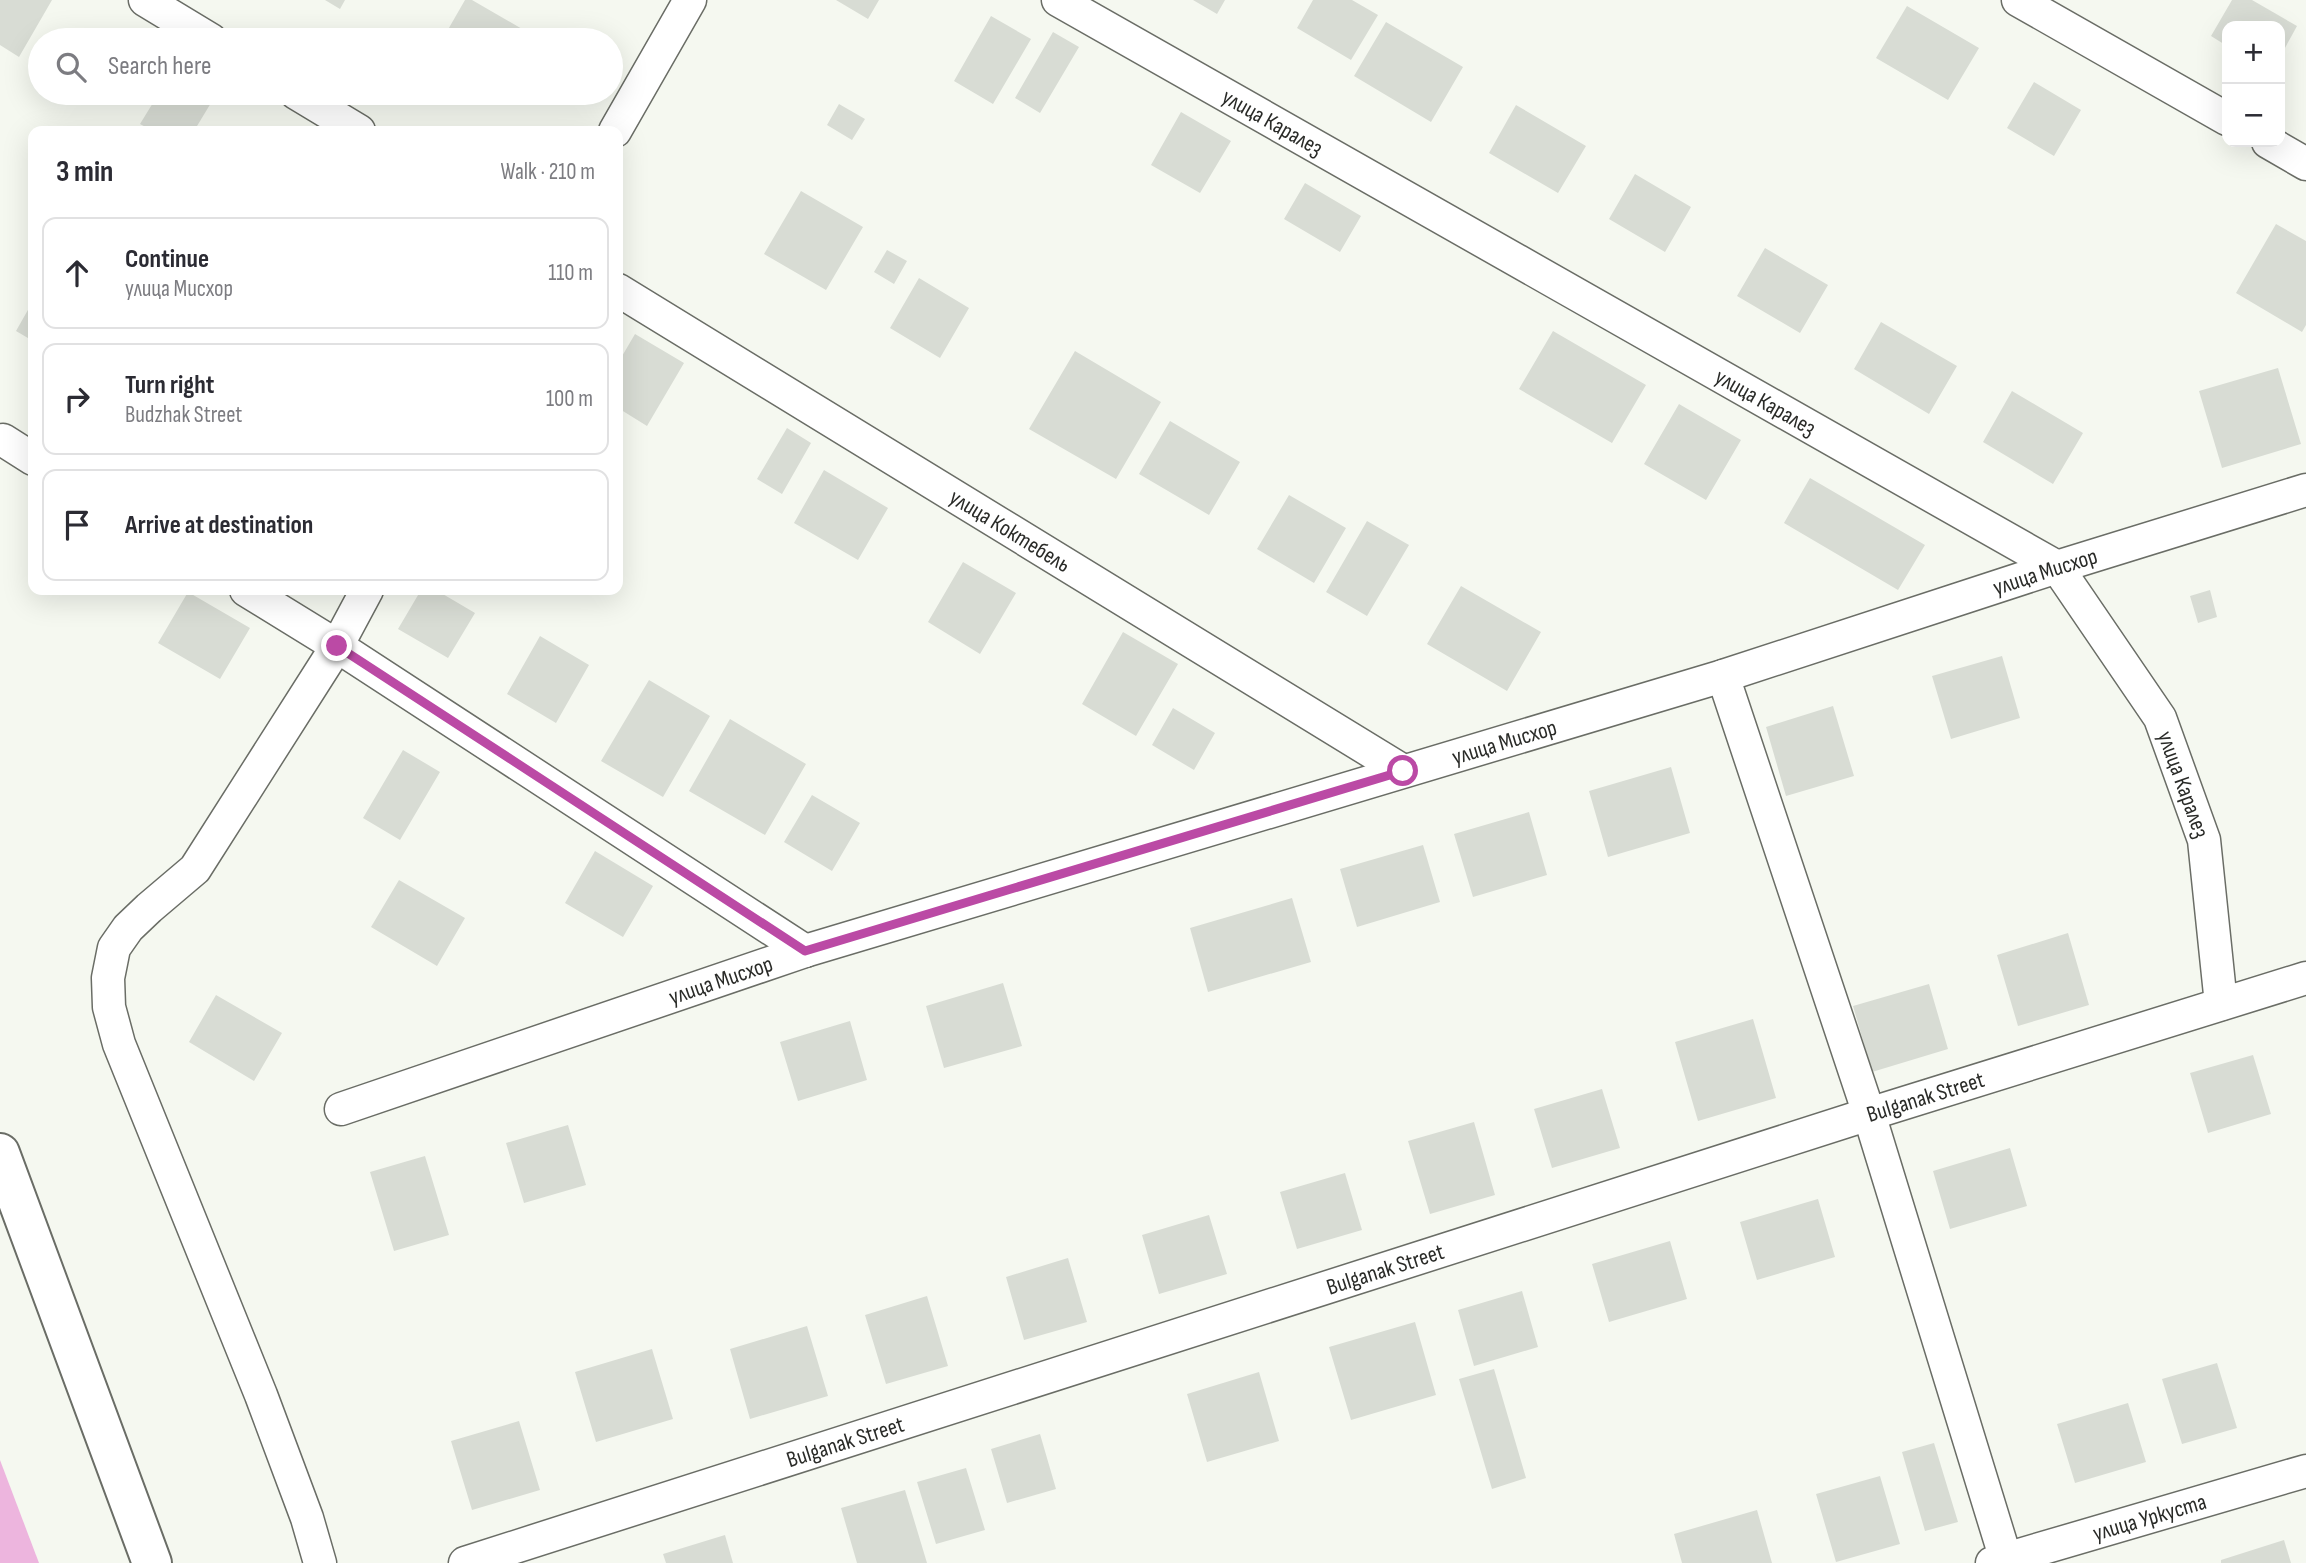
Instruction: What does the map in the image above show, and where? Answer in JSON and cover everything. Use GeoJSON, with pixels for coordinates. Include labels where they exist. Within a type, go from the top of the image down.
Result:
{"type":"FeatureCollection","features":[{"type":"Feature","properties":{"kind":"main road"},"geometry":{"type":"LineString","coordinates":[[0,1153],[152,1563]]}},
{"type":"Feature","properties":{"kind":"street"},"geometry":{"type":"LineString","coordinates":[[145,0],[191,28]]}},
{"type":"Feature","properties":{"kind":"street"},"geometry":{"type":"LineString","coordinates":[[618,126],[690,0]]}},
{"type":"Feature","properties":{"kind":"street","name":"улица Каралез"},"geometry":{"type":"LineString","coordinates":[[1058,0],[2057,567],[2160,719],[2204,840],[2221,1004]]}},
{"type":"Feature","properties":{"kind":"street"},"geometry":{"type":"LineString","coordinates":[[2018,0],[2222,116]]}},
{"type":"Feature","properties":{"kind":"street"},"geometry":{"type":"LineString","coordinates":[[316,105],[351,126]]}},
{"type":"Feature","properties":{"kind":"street"},"geometry":{"type":"LineString","coordinates":[[2277,147],[2306,163]]}},
{"type":"Feature","properties":{"kind":"street","name":"улица Коктебель"},"geometry":{"type":"LineString","coordinates":[[623,293],[1403,771]]}},
{"type":"Feature","properties":{"kind":"street"},"geometry":{"type":"LineString","coordinates":[[3,440],[28,455]]}},
{"type":"Feature","properties":{"kind":"street","name":"улица Мисхор"},"geometry":{"type":"LineString","coordinates":[[341,1109],[805,951],[1723,676],[2057,567],[2306,490]]}},
{"type":"Feature","properties":{"kind":"street"},"geometry":{"type":"LineString","coordinates":[[254,595],[337,646],[805,951]]}},
{"type":"Feature","properties":{"kind":"street"},"geometry":{"type":"LineString","coordinates":[[320,1563],[307,1518],[261,1395],[119,1044],[109,1007],[108,978],[114,947],[128,928],[195,869],[337,646],[364,595]]}},
{"type":"Feature","properties":{"kind":"street"},"geometry":{"type":"LineString","coordinates":[[1723,676],[1870,1114],[2001,1562]]}},
{"type":"Feature","properties":{"kind":"street","name":"Bulganak Street"},"geometry":{"type":"LineString","coordinates":[[465,1563],[1870,1114],[2306,978]]}},
{"type":"Feature","properties":{"kind":"street","name":"улица Уркуста"},"geometry":{"type":"LineString","coordinates":[[2001,1562],[2306,1471]]}},
{"type":"Feature","properties":{"kind":"shaded area"},"geometry":{"type":"Polygon","coordinates":[[[0,1460],[39,1563],[0,1563],[0,1460]]]}},
{"type":"Feature","properties":{"kind":"building"},"geometry":{"type":"Polygon","coordinates":[[[0,0],[52,0],[36,28],[28,28],[28,41],[19,57],[0,45],[0,0]]]}},
{"type":"Feature","properties":{"kind":"building"},"geometry":{"type":"Polygon","coordinates":[[[325,0],[345,0],[340,9],[325,0]]]}},
{"type":"Feature","properties":{"kind":"building"},"geometry":{"type":"Polygon","coordinates":[[[465,0],[472,0],[520,28],[449,28],[465,0]]]}},
{"type":"Feature","properties":{"kind":"building"},"geometry":{"type":"Polygon","coordinates":[[[836,0],[879,0],[868,19],[836,0]]]}},
{"type":"Feature","properties":{"kind":"building"},"geometry":{"type":"Polygon","coordinates":[[[1193,0],[1225,0],[1217,14],[1193,0]]]}},
{"type":"Feature","properties":{"kind":"building"},"geometry":{"type":"Polygon","coordinates":[[[1313,0],[1352,0],[1378,15],[1351,60],[1297,28],[1313,0]]]}},
{"type":"Feature","properties":{"kind":"building"},"geometry":{"type":"Polygon","coordinates":[[[2232,0],[2252,0],[2297,26],[2285,48],[2285,21],[2222,21],[2222,43],[2211,36],[2232,0]]]}},
{"type":"Feature","properties":{"kind":"building"},"geometry":{"type":"Polygon","coordinates":[[[1907,6],[1979,48],[1948,100],[1876,58],[1907,6]]]}},
{"type":"Feature","properties":{"kind":"building"},"geometry":{"type":"Polygon","coordinates":[[[991,16],[1031,39],[993,104],[954,81],[991,16]]]}},
{"type":"Feature","properties":{"kind":"building"},"geometry":{"type":"Polygon","coordinates":[[[1386,22],[1463,67],[1431,122],[1354,76],[1386,22]]]}},
{"type":"Feature","properties":{"kind":"building"},"geometry":{"type":"Polygon","coordinates":[[[1053,32],[1079,47],[1040,113],[1015,98],[1053,32]]]}},
{"type":"Feature","properties":{"kind":"building"},"geometry":{"type":"Polygon","coordinates":[[[2034,82],[2081,110],[2054,156],[2007,128],[2034,82]]]}},
{"type":"Feature","properties":{"kind":"building"},"geometry":{"type":"Polygon","coordinates":[[[839,104],[865,119],[852,140],[827,125],[839,104]]]}},
{"type":"Feature","properties":{"kind":"building"},"geometry":{"type":"Polygon","coordinates":[[[152,105],[210,105],[197,126],[140,124],[152,105]]]}},
{"type":"Feature","properties":{"kind":"building"},"geometry":{"type":"Polygon","coordinates":[[[1516,105],[1586,146],[1558,193],[1489,153],[1516,105]]]}},
{"type":"Feature","properties":{"kind":"building"},"geometry":{"type":"Polygon","coordinates":[[[1181,112],[1231,141],[1200,193],[1151,165],[1181,112]]]}},
{"type":"Feature","properties":{"kind":"building"},"geometry":{"type":"Polygon","coordinates":[[[1635,174],[1691,207],[1665,252],[1609,219],[1635,174]]]}},
{"type":"Feature","properties":{"kind":"building"},"geometry":{"type":"Polygon","coordinates":[[[1305,183],[1361,216],[1340,252],[1284,219],[1305,183]]]}},
{"type":"Feature","properties":{"kind":"building"},"geometry":{"type":"Polygon","coordinates":[[[801,191],[863,227],[826,290],[764,254],[801,191]]]}},
{"type":"Feature","properties":{"kind":"building"},"geometry":{"type":"Polygon","coordinates":[[[2276,224],[2306,241],[2306,325],[2302,332],[2236,293],[2276,224]]]}},
{"type":"Feature","properties":{"kind":"building"},"geometry":{"type":"Polygon","coordinates":[[[1765,248],[1828,285],[1800,333],[1737,296],[1765,248]]]}},
{"type":"Feature","properties":{"kind":"building"},"geometry":{"type":"Polygon","coordinates":[[[887,250],[907,261],[894,284],[874,272],[887,250]]]}},
{"type":"Feature","properties":{"kind":"building"},"geometry":{"type":"Polygon","coordinates":[[[919,278],[969,308],[940,358],[890,328],[919,278]]]}},
{"type":"Feature","properties":{"kind":"building"},"geometry":{"type":"Polygon","coordinates":[[[28,310],[28,338],[16,331],[28,310]]]}},
{"type":"Feature","properties":{"kind":"building"},"geometry":{"type":"Polygon","coordinates":[[[1881,322],[1957,366],[1929,414],[1854,369],[1881,322]]]}},
{"type":"Feature","properties":{"kind":"building"},"geometry":{"type":"Polygon","coordinates":[[[1553,331],[1646,385],[1612,443],[1519,389],[1553,331]]]}},
{"type":"Feature","properties":{"kind":"building"},"geometry":{"type":"Polygon","coordinates":[[[635,334],[684,363],[647,426],[623,411],[623,354],[635,334]]]}},
{"type":"Feature","properties":{"kind":"building"},"geometry":{"type":"Polygon","coordinates":[[[1075,351],[1161,402],[1116,479],[1029,429],[1075,351]]]}},
{"type":"Feature","properties":{"kind":"building"},"geometry":{"type":"Polygon","coordinates":[[[2278,368],[2301,444],[2222,468],[2199,391],[2278,368]]]}},
{"type":"Feature","properties":{"kind":"building"},"geometry":{"type":"Polygon","coordinates":[[[2012,391],[2083,433],[2053,484],[1983,442],[2012,391]]]}},
{"type":"Feature","properties":{"kind":"building"},"geometry":{"type":"Polygon","coordinates":[[[1679,404],[1741,440],[1706,500],[1644,464],[1679,404]]]}},
{"type":"Feature","properties":{"kind":"building"},"geometry":{"type":"Polygon","coordinates":[[[1170,421],[1240,462],[1209,515],[1139,474],[1170,421]]]}},
{"type":"Feature","properties":{"kind":"building"},"geometry":{"type":"Polygon","coordinates":[[[787,428],[811,443],[782,494],[757,479],[787,428]]]}},
{"type":"Feature","properties":{"kind":"building"},"geometry":{"type":"Polygon","coordinates":[[[824,470],[888,508],[858,560],[794,523],[824,470]]]}},
{"type":"Feature","properties":{"kind":"building"},"geometry":{"type":"Polygon","coordinates":[[[1810,478],[1925,545],[1898,590],[1784,523],[1810,478]]]}},
{"type":"Feature","properties":{"kind":"building"},"geometry":{"type":"Polygon","coordinates":[[[1289,495],[1346,528],[1314,583],[1257,549],[1289,495]]]}},
{"type":"Feature","properties":{"kind":"building"},"geometry":{"type":"Polygon","coordinates":[[[1367,521],[1409,545],[1367,616],[1326,592],[1367,521]]]}},
{"type":"Feature","properties":{"kind":"building"},"geometry":{"type":"Polygon","coordinates":[[[963,562],[1016,593],[980,654],[928,622],[963,562]]]}},
{"type":"Feature","properties":{"kind":"building"},"geometry":{"type":"Polygon","coordinates":[[[1461,586],[1541,632],[1507,691],[1427,644],[1461,586]]]}},
{"type":"Feature","properties":{"kind":"building"},"geometry":{"type":"Polygon","coordinates":[[[2210,590],[2217,617],[2198,623],[2190,596],[2210,590]]]}},
{"type":"Feature","properties":{"kind":"building"},"geometry":{"type":"Polygon","coordinates":[[[186,595],[193,595],[250,628],[220,679],[158,643],[186,595]]]}},
{"type":"Feature","properties":{"kind":"building"},"geometry":{"type":"Polygon","coordinates":[[[418,595],[444,595],[475,613],[448,658],[398,629],[418,595]]]}},
{"type":"Feature","properties":{"kind":"building"},"geometry":{"type":"Polygon","coordinates":[[[1123,632],[1178,664],[1136,736],[1082,704],[1123,632]]]}},
{"type":"Feature","properties":{"kind":"building"},"geometry":{"type":"Polygon","coordinates":[[[540,636],[589,665],[556,723],[507,694],[540,636]]]}},
{"type":"Feature","properties":{"kind":"building"},"geometry":{"type":"Polygon","coordinates":[[[2002,656],[2020,718],[1951,739],[1932,676],[2002,656]]]}},
{"type":"Feature","properties":{"kind":"building"},"geometry":{"type":"Polygon","coordinates":[[[649,680],[710,716],[663,797],[601,761],[649,680]]]}},
{"type":"Feature","properties":{"kind":"building"},"geometry":{"type":"Polygon","coordinates":[[[1833,706],[1854,776],[1786,796],[1766,727],[1833,706]]]}},
{"type":"Feature","properties":{"kind":"building"},"geometry":{"type":"Polygon","coordinates":[[[1173,708],[1215,733],[1194,770],[1152,745],[1173,708]]]}},
{"type":"Feature","properties":{"kind":"building"},"geometry":{"type":"Polygon","coordinates":[[[730,719],[806,764],[765,835],[689,791],[730,719]]]}},
{"type":"Feature","properties":{"kind":"building"},"geometry":{"type":"Polygon","coordinates":[[[403,750],[440,772],[400,840],[363,818],[403,750]]]}},
{"type":"Feature","properties":{"kind":"building"},"geometry":{"type":"Polygon","coordinates":[[[1671,767],[1690,833],[1608,857],[1589,791],[1671,767]]]}},
{"type":"Feature","properties":{"kind":"building"},"geometry":{"type":"Polygon","coordinates":[[[812,795],[860,823],[832,871],[784,842],[812,795]]]}},
{"type":"Feature","properties":{"kind":"building"},"geometry":{"type":"Polygon","coordinates":[[[1529,812],[1547,875],[1473,897],[1454,834],[1529,812]]]}},
{"type":"Feature","properties":{"kind":"building"},"geometry":{"type":"Polygon","coordinates":[[[1423,845],[1440,902],[1357,927],[1340,869],[1423,845]]]}},
{"type":"Feature","properties":{"kind":"building"},"geometry":{"type":"Polygon","coordinates":[[[595,851],[653,886],[623,937],[565,903],[595,851]]]}},
{"type":"Feature","properties":{"kind":"building"},"geometry":{"type":"Polygon","coordinates":[[[399,880],[465,918],[437,966],[371,927],[399,880]]]}},
{"type":"Feature","properties":{"kind":"building"},"geometry":{"type":"Polygon","coordinates":[[[1292,898],[1311,962],[1208,992],[1190,928],[1292,898]]]}},
{"type":"Feature","properties":{"kind":"building"},"geometry":{"type":"Polygon","coordinates":[[[2068,933],[2089,1005],[2018,1026],[1997,955],[2068,933]]]}},
{"type":"Feature","properties":{"kind":"building"},"geometry":{"type":"Polygon","coordinates":[[[1003,983],[1022,1046],[944,1068],[926,1006],[1003,983]]]}},
{"type":"Feature","properties":{"kind":"building"},"geometry":{"type":"Polygon","coordinates":[[[1929,984],[1948,1049],[1872,1072],[1853,1006],[1929,984]]]}},
{"type":"Feature","properties":{"kind":"building"},"geometry":{"type":"Polygon","coordinates":[[[216,995],[282,1033],[254,1081],[189,1042],[216,995]]]}},
{"type":"Feature","properties":{"kind":"building"},"geometry":{"type":"Polygon","coordinates":[[[1753,1019],[1776,1098],[1698,1121],[1675,1042],[1753,1019]]]}},
{"type":"Feature","properties":{"kind":"building"},"geometry":{"type":"Polygon","coordinates":[[[850,1021],[867,1080],[798,1101],[780,1042],[850,1021]]]}},
{"type":"Feature","properties":{"kind":"building"},"geometry":{"type":"Polygon","coordinates":[[[2253,1055],[2271,1114],[2208,1133],[2190,1073],[2253,1055]]]}},
{"type":"Feature","properties":{"kind":"building"},"geometry":{"type":"Polygon","coordinates":[[[1602,1089],[1620,1148],[1552,1168],[1534,1109],[1602,1089]]]}},
{"type":"Feature","properties":{"kind":"building"},"geometry":{"type":"Polygon","coordinates":[[[1474,1122],[1495,1195],[1430,1214],[1408,1141],[1474,1122]]]}},
{"type":"Feature","properties":{"kind":"building"},"geometry":{"type":"Polygon","coordinates":[[[568,1125],[586,1185],[524,1203],[506,1143],[568,1125]]]}},
{"type":"Feature","properties":{"kind":"building"},"geometry":{"type":"Polygon","coordinates":[[[2010,1148],[2027,1206],[1950,1229],[1933,1171],[2010,1148]]]}},
{"type":"Feature","properties":{"kind":"building"},"geometry":{"type":"Polygon","coordinates":[[[425,1156],[449,1235],[394,1251],[370,1172],[425,1156]]]}},
{"type":"Feature","properties":{"kind":"building"},"geometry":{"type":"Polygon","coordinates":[[[1345,1173],[1362,1230],[1297,1249],[1280,1192],[1345,1173]]]}},
{"type":"Feature","properties":{"kind":"building"},"geometry":{"type":"Polygon","coordinates":[[[1818,1199],[1835,1257],[1757,1280],[1740,1222],[1818,1199]]]}},
{"type":"Feature","properties":{"kind":"building"},"geometry":{"type":"Polygon","coordinates":[[[1209,1215],[1227,1274],[1159,1294],[1142,1235],[1209,1215]]]}},
{"type":"Feature","properties":{"kind":"building"},"geometry":{"type":"Polygon","coordinates":[[[1670,1241],[1687,1299],[1609,1322],[1592,1264],[1670,1241]]]}},
{"type":"Feature","properties":{"kind":"building"},"geometry":{"type":"Polygon","coordinates":[[[1068,1258],[1087,1322],[1024,1340],[1006,1277],[1068,1258]]]}},
{"type":"Feature","properties":{"kind":"building"},"geometry":{"type":"Polygon","coordinates":[[[1522,1291],[1538,1347],[1474,1366],[1458,1310],[1522,1291]]]}},
{"type":"Feature","properties":{"kind":"building"},"geometry":{"type":"Polygon","coordinates":[[[927,1296],[948,1366],[886,1384],[865,1315],[927,1296]]]}},
{"type":"Feature","properties":{"kind":"building"},"geometry":{"type":"Polygon","coordinates":[[[1415,1322],[1436,1395],[1351,1420],[1329,1347],[1415,1322]]]}},
{"type":"Feature","properties":{"kind":"building"},"geometry":{"type":"Polygon","coordinates":[[[807,1326],[828,1396],[750,1419],[730,1349],[807,1326]]]}},
{"type":"Feature","properties":{"kind":"building"},"geometry":{"type":"Polygon","coordinates":[[[652,1349],[673,1419],[596,1442],[575,1372],[652,1349]]]}},
{"type":"Feature","properties":{"kind":"building"},"geometry":{"type":"Polygon","coordinates":[[[2217,1363],[2237,1428],[2182,1444],[2162,1379],[2217,1363]]]}},
{"type":"Feature","properties":{"kind":"building"},"geometry":{"type":"Polygon","coordinates":[[[1494,1369],[1526,1478],[1492,1489],[1459,1379],[1494,1369]]]}},
{"type":"Feature","properties":{"kind":"building"},"geometry":{"type":"Polygon","coordinates":[[[1259,1372],[1279,1441],[1207,1462],[1187,1394],[1259,1372]]]}},
{"type":"Feature","properties":{"kind":"building"},"geometry":{"type":"Polygon","coordinates":[[[2128,1403],[2146,1462],[2075,1483],[2057,1424],[2128,1403]]]}},
{"type":"Feature","properties":{"kind":"building"},"geometry":{"type":"Polygon","coordinates":[[[519,1421],[540,1490],[472,1510],[451,1441],[519,1421]]]}},
{"type":"Feature","properties":{"kind":"building"},"geometry":{"type":"Polygon","coordinates":[[[1040,1434],[1056,1489],[1007,1503],[991,1449],[1040,1434]]]}},
{"type":"Feature","properties":{"kind":"building"},"geometry":{"type":"Polygon","coordinates":[[[1934,1443],[1958,1522],[1925,1531],[1902,1452],[1934,1443]]]}},
{"type":"Feature","properties":{"kind":"building"},"geometry":{"type":"Polygon","coordinates":[[[966,1468],[985,1530],[936,1544],[917,1482],[966,1468]]]}},
{"type":"Feature","properties":{"kind":"building"},"geometry":{"type":"Polygon","coordinates":[[[1880,1476],[1900,1544],[1836,1562],[1816,1494],[1880,1476]]]}},
{"type":"Feature","properties":{"kind":"building"},"geometry":{"type":"Polygon","coordinates":[[[905,1490],[927,1563],[857,1563],[841,1508],[905,1490]]]}},
{"type":"Feature","properties":{"kind":"building"},"geometry":{"type":"Polygon","coordinates":[[[1757,1510],[1772,1563],[1682,1563],[1674,1534],[1757,1510]]]}},
{"type":"Feature","properties":{"kind":"building"},"geometry":{"type":"Polygon","coordinates":[[[725,1535],[733,1563],[666,1563],[663,1554],[725,1535]]]}},
{"type":"Feature","properties":{"kind":"building"},"geometry":{"type":"Polygon","coordinates":[[[2284,1540],[2291,1563],[2221,1563],[2221,1560],[2284,1540]]]}},
{"type":"Feature","properties":{"kind":"route"},"geometry":{"type":"LineString","coordinates":[[337,646],[805,951],[1403,771]]}}]}
